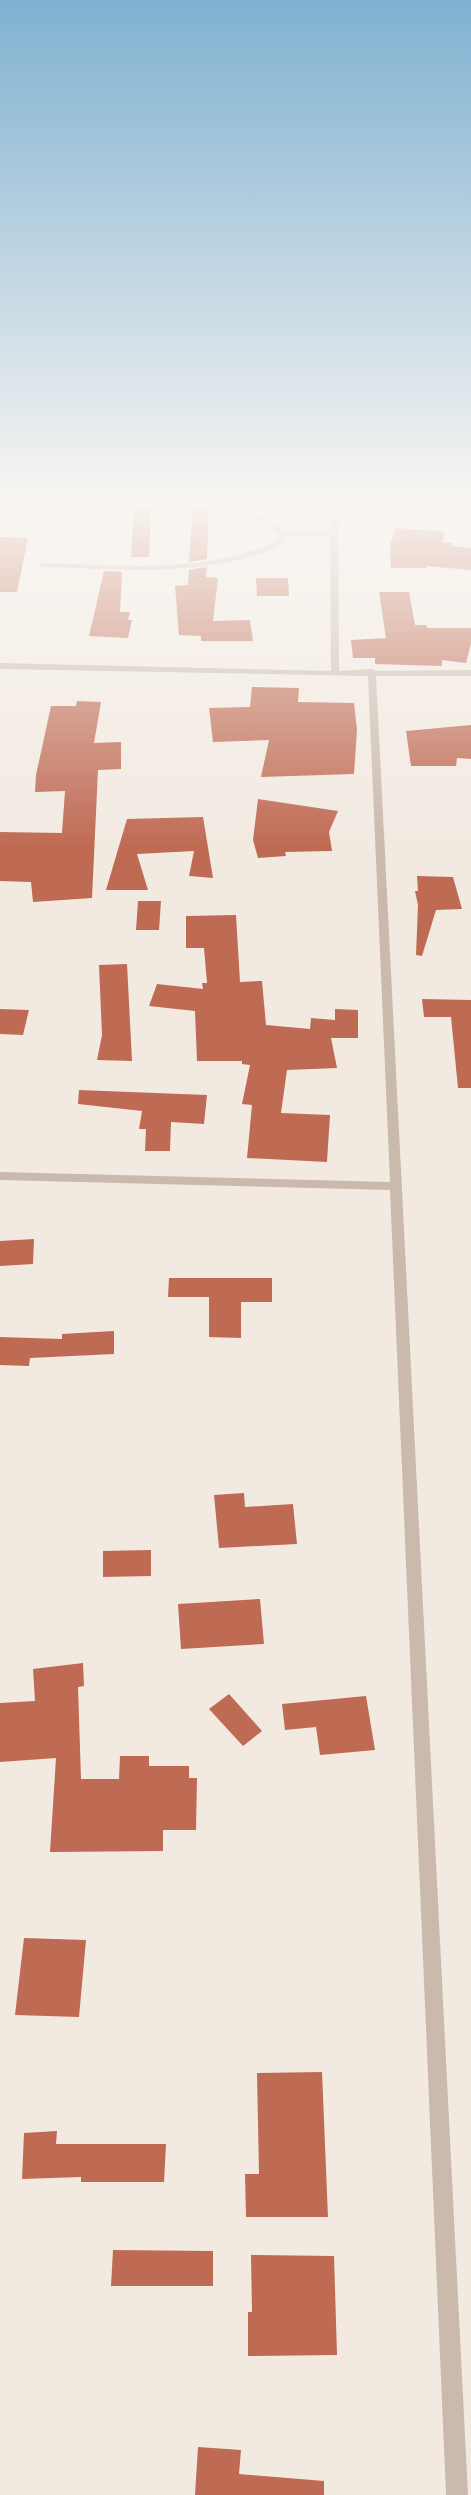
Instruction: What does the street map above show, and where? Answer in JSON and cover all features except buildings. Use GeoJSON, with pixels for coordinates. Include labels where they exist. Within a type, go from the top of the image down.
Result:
{"type":"FeatureCollection","features":[{"type":"Feature","properties":{"kind":"street"},"geometry":{"type":"LineString","coordinates":[[335,615],[335,674]]}},
{"type":"Feature","properties":{"kind":"street"},"geometry":{"type":"LineString","coordinates":[[0,666],[335,674],[372,672],[471,674]]}},
{"type":"Feature","properties":{"kind":"street"},"geometry":{"type":"LineString","coordinates":[[372,672],[457,2495]]}},
{"type":"Feature","properties":{"kind":"street"},"geometry":{"type":"LineString","coordinates":[[0,1176],[397,1186]]}}]}
